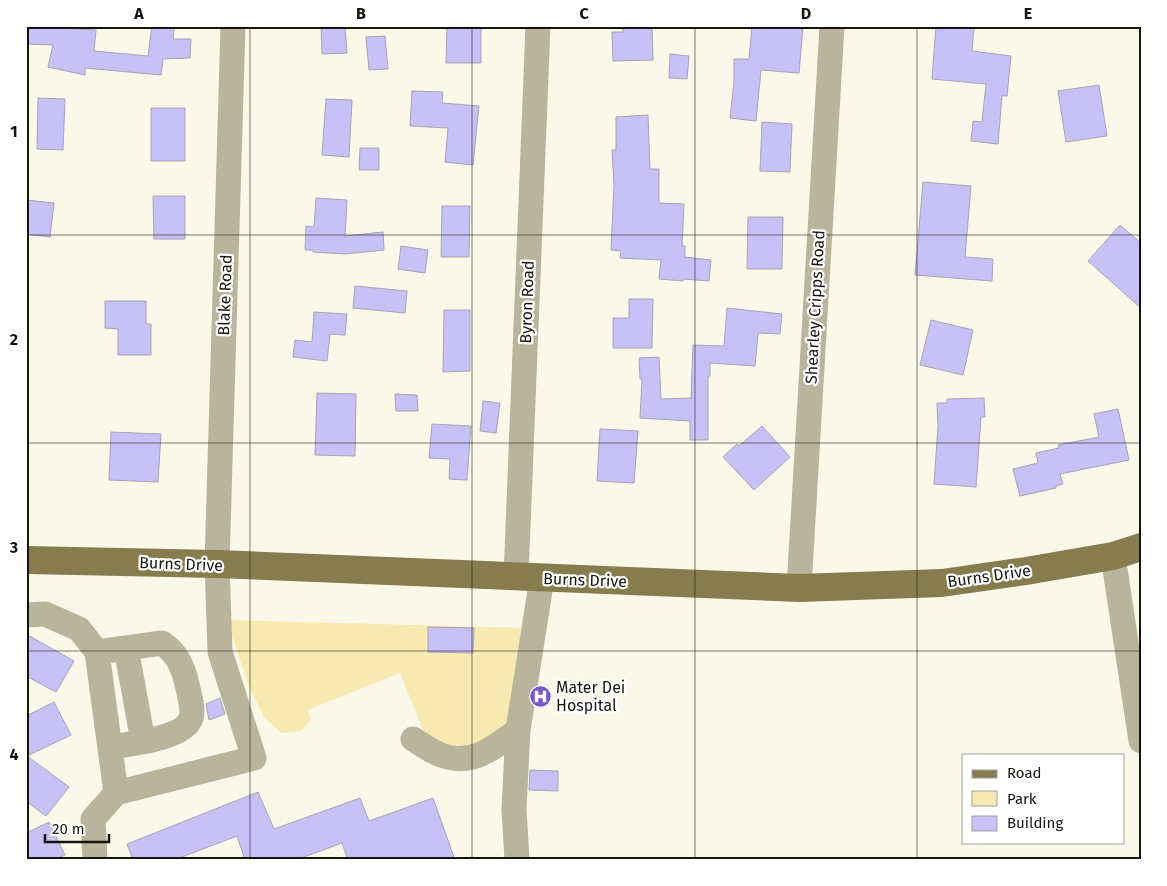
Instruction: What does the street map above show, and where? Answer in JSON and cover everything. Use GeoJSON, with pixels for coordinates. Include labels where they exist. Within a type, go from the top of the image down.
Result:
{"type":"FeatureCollection","features":[{"type":"Feature","properties":{"kind":"main road","name":"Burns Drive"},"geometry":{"type":"LineString","coordinates":[[26,560],[217,564],[799,588],[942,583],[1113,556],[1141,547]]}},
{"type":"Feature","properties":{"kind":"street","name":"Blake Road"},"geometry":{"type":"LineString","coordinates":[[116,793],[254,758],[220,652],[217,564],[234,26]]}},
{"type":"Feature","properties":{"kind":"street","name":"Byron Road"},"geometry":{"type":"LineString","coordinates":[[517,860],[514,809],[529,578],[538,26]]}},
{"type":"Feature","properties":{"kind":"street","name":"Shearley Cripps Road"},"geometry":{"type":"LineString","coordinates":[[799,588],[832,26]]}},
{"type":"Feature","properties":{"kind":"street"},"geometry":{"type":"LineString","coordinates":[[1113,556],[1141,741]]}},
{"type":"Feature","properties":{"kind":"street"},"geometry":{"type":"LineString","coordinates":[[1124,634],[1141,607]]}},
{"type":"Feature","properties":{"kind":"street"},"geometry":{"type":"LineString","coordinates":[[26,615],[44,614],[79,629],[97,652],[116,793],[93,819],[95,860]]}},
{"type":"Feature","properties":{"kind":"street"},"geometry":{"type":"LineString","coordinates":[[97,652],[162,643],[171,649],[180,663],[191,705],[191,718],[178,731],[167,736],[110,748]]}},
{"type":"Feature","properties":{"kind":"street"},"geometry":{"type":"LineString","coordinates":[[126,648],[143,741]]}},
{"type":"Feature","properties":{"kind":"street"},"geometry":{"type":"LineString","coordinates":[[413,739],[444,756],[465,760],[487,752],[518,730]]}},
{"type":"Feature","properties":{"kind":"green space"},"geometry":{"type":"Polygon","coordinates":[[[231,620],[525,628],[510,724],[463,752],[427,740],[400,673],[308,710],[311,720],[301,731],[282,733],[264,717],[249,687],[230,630],[231,620]]]}},
{"type":"Feature","properties":{"kind":"building"},"geometry":{"type":"Polygon","coordinates":[[[27,26],[96,30],[94,51],[148,56],[152,26],[174,26],[173,39],[191,39],[190,58],[163,59],[161,75],[85,68],[85,75],[48,67],[53,45],[26,44],[27,26]]]}},
{"type":"Feature","properties":{"kind":"building"},"geometry":{"type":"Polygon","coordinates":[[[321,26],[345,26],[347,53],[322,54],[321,26]]]}},
{"type":"Feature","properties":{"kind":"building"},"geometry":{"type":"Polygon","coordinates":[[[447,26],[481,26],[481,63],[446,63],[447,26]]]}},
{"type":"Feature","properties":{"kind":"building"},"geometry":{"type":"Polygon","coordinates":[[[623,26],[652,26],[653,60],[613,61],[612,32],[623,32],[623,26]]]}},
{"type":"Feature","properties":{"kind":"building"},"geometry":{"type":"Polygon","coordinates":[[[752,26],[803,26],[799,73],[761,70],[756,121],[730,118],[734,82],[734,59],[749,59],[752,26]]]}},
{"type":"Feature","properties":{"kind":"building"},"geometry":{"type":"Polygon","coordinates":[[[936,26],[974,26],[972,51],[1011,56],[1007,96],[1002,96],[998,144],[971,141],[973,121],[982,122],[986,84],[932,79],[936,26]]]}},
{"type":"Feature","properties":{"kind":"building"},"geometry":{"type":"Polygon","coordinates":[[[385,36],[388,69],[369,70],[366,37],[385,36]]]}},
{"type":"Feature","properties":{"kind":"building"},"geometry":{"type":"Polygon","coordinates":[[[670,54],[689,56],[687,79],[669,78],[670,54]]]}},
{"type":"Feature","properties":{"kind":"building"},"geometry":{"type":"Polygon","coordinates":[[[1099,85],[1107,136],[1066,142],[1058,91],[1099,85]]]}},
{"type":"Feature","properties":{"kind":"building"},"geometry":{"type":"Polygon","coordinates":[[[412,91],[443,92],[442,103],[479,106],[473,165],[445,162],[448,128],[410,126],[412,91]]]}},
{"type":"Feature","properties":{"kind":"building"},"geometry":{"type":"Polygon","coordinates":[[[38,98],[65,99],[63,150],[37,149],[38,98]]]}},
{"type":"Feature","properties":{"kind":"building"},"geometry":{"type":"Polygon","coordinates":[[[326,99],[352,100],[349,157],[322,155],[326,99]]]}},
{"type":"Feature","properties":{"kind":"building"},"geometry":{"type":"Polygon","coordinates":[[[151,108],[185,108],[185,161],[151,161],[151,108]]]}},
{"type":"Feature","properties":{"kind":"building"},"geometry":{"type":"Polygon","coordinates":[[[648,115],[650,169],[659,169],[659,203],[684,204],[682,246],[685,246],[685,257],[711,260],[709,281],[659,279],[661,260],[620,258],[621,251],[611,250],[614,185],[612,150],[616,150],[616,117],[648,115]]]}},
{"type":"Feature","properties":{"kind":"building"},"geometry":{"type":"Polygon","coordinates":[[[762,122],[792,124],[790,172],[760,171],[762,122]]]}},
{"type":"Feature","properties":{"kind":"building"},"geometry":{"type":"Polygon","coordinates":[[[360,148],[379,148],[379,170],[359,170],[360,148]]]}},
{"type":"Feature","properties":{"kind":"building"},"geometry":{"type":"Polygon","coordinates":[[[923,182],[971,186],[965,257],[993,259],[992,281],[915,275],[923,182]]]}},
{"type":"Feature","properties":{"kind":"building"},"geometry":{"type":"Polygon","coordinates":[[[153,196],[185,196],[185,239],[154,239],[153,196]]]}},
{"type":"Feature","properties":{"kind":"building"},"geometry":{"type":"Polygon","coordinates":[[[316,198],[347,200],[345,236],[383,232],[384,250],[345,254],[305,250],[306,226],[314,227],[316,198]]]}},
{"type":"Feature","properties":{"kind":"building"},"geometry":{"type":"Polygon","coordinates":[[[26,200],[54,203],[50,237],[26,234],[26,200]]]}},
{"type":"Feature","properties":{"kind":"building"},"geometry":{"type":"Polygon","coordinates":[[[442,206],[470,206],[469,257],[441,257],[442,206]]]}},
{"type":"Feature","properties":{"kind":"building"},"geometry":{"type":"Polygon","coordinates":[[[748,217],[783,217],[782,269],[747,269],[748,217]]]}},
{"type":"Feature","properties":{"kind":"building"},"geometry":{"type":"Polygon","coordinates":[[[1120,225],[1141,243],[1141,308],[1088,261],[1120,225]]]}},
{"type":"Feature","properties":{"kind":"building"},"geometry":{"type":"Polygon","coordinates":[[[401,246],[428,250],[425,273],[398,269],[401,246]]]}},
{"type":"Feature","properties":{"kind":"building"},"geometry":{"type":"Polygon","coordinates":[[[355,286],[407,291],[405,313],[353,308],[355,286]]]}},
{"type":"Feature","properties":{"kind":"building"},"geometry":{"type":"Polygon","coordinates":[[[629,299],[653,299],[652,348],[613,348],[613,318],[629,318],[629,299]]]}},
{"type":"Feature","properties":{"kind":"building"},"geometry":{"type":"Polygon","coordinates":[[[105,301],[146,301],[146,324],[151,324],[151,355],[118,355],[118,329],[105,328],[105,301]]]}},
{"type":"Feature","properties":{"kind":"building"},"geometry":{"type":"Polygon","coordinates":[[[727,308],[782,314],[780,334],[758,333],[755,366],[710,363],[710,376],[708,376],[708,440],[690,440],[690,421],[640,418],[642,379],[640,379],[639,358],[659,357],[661,399],[691,398],[693,345],[724,346],[727,308]]]}},
{"type":"Feature","properties":{"kind":"building"},"geometry":{"type":"Polygon","coordinates":[[[444,310],[470,310],[470,371],[443,372],[444,310]]]}},
{"type":"Feature","properties":{"kind":"building"},"geometry":{"type":"Polygon","coordinates":[[[314,312],[347,314],[345,335],[330,334],[327,361],[293,357],[295,340],[312,342],[314,312]]]}},
{"type":"Feature","properties":{"kind":"building"},"geometry":{"type":"Polygon","coordinates":[[[931,320],[973,330],[963,375],[920,365],[931,320]]]}},
{"type":"Feature","properties":{"kind":"building"},"geometry":{"type":"Polygon","coordinates":[[[317,393],[356,394],[355,456],[315,455],[317,393]]]}},
{"type":"Feature","properties":{"kind":"building"},"geometry":{"type":"Polygon","coordinates":[[[395,394],[417,395],[418,411],[396,411],[395,394]]]}},
{"type":"Feature","properties":{"kind":"building"},"geometry":{"type":"Polygon","coordinates":[[[984,398],[985,417],[981,417],[976,487],[934,484],[938,426],[937,403],[947,403],[947,399],[984,398]]]}},
{"type":"Feature","properties":{"kind":"building"},"geometry":{"type":"Polygon","coordinates":[[[483,401],[500,403],[496,433],[480,431],[483,401]]]}},
{"type":"Feature","properties":{"kind":"building"},"geometry":{"type":"Polygon","coordinates":[[[1118,409],[1129,460],[1060,474],[1063,484],[1056,486],[1056,488],[1020,496],[1013,469],[1038,463],[1036,453],[1059,448],[1058,445],[1099,437],[1094,414],[1118,409]]]}},
{"type":"Feature","properties":{"kind":"building"},"geometry":{"type":"Polygon","coordinates":[[[432,424],[471,426],[467,480],[449,479],[450,459],[429,458],[432,424]]]}},
{"type":"Feature","properties":{"kind":"building"},"geometry":{"type":"Polygon","coordinates":[[[762,426],[790,457],[754,490],[723,457],[762,426]]]}},
{"type":"Feature","properties":{"kind":"building"},"geometry":{"type":"Polygon","coordinates":[[[600,429],[638,431],[634,483],[597,481],[600,429]]]}},
{"type":"Feature","properties":{"kind":"building"},"geometry":{"type":"Polygon","coordinates":[[[111,432],[161,434],[158,482],[109,480],[111,432]]]}},
{"type":"Feature","properties":{"kind":"building"},"geometry":{"type":"Polygon","coordinates":[[[428,627],[474,628],[473,653],[428,652],[428,627]]]}},
{"type":"Feature","properties":{"kind":"building"},"geometry":{"type":"Polygon","coordinates":[[[26,634],[74,661],[56,692],[26,676],[26,634]]]}},
{"type":"Feature","properties":{"kind":"building"},"geometry":{"type":"Polygon","coordinates":[[[220,698],[225,714],[209,720],[206,704],[220,698]]]}},
{"type":"Feature","properties":{"kind":"building"},"geometry":{"type":"Polygon","coordinates":[[[54,702],[71,735],[27,756],[69,787],[46,816],[26,801],[26,716],[54,702]]]}},
{"type":"Feature","properties":{"kind":"building"},"geometry":{"type":"Polygon","coordinates":[[[530,770],[558,771],[558,791],[529,790],[530,770]]]}},
{"type":"Feature","properties":{"kind":"building"},"geometry":{"type":"Polygon","coordinates":[[[258,792],[274,829],[360,798],[369,821],[433,798],[455,860],[348,860],[342,843],[296,860],[245,860],[237,836],[174,860],[133,860],[127,844],[258,792]]]}},
{"type":"Feature","properties":{"kind":"building"},"geometry":{"type":"Polygon","coordinates":[[[49,822],[65,855],[55,860],[26,860],[26,833],[49,822]]]}},
{"type":"Feature","properties":{"kind":"place","name":"Mater Dei Hospital"},"geometry":{"type":"Point","coordinates":[540,696]}}]}
